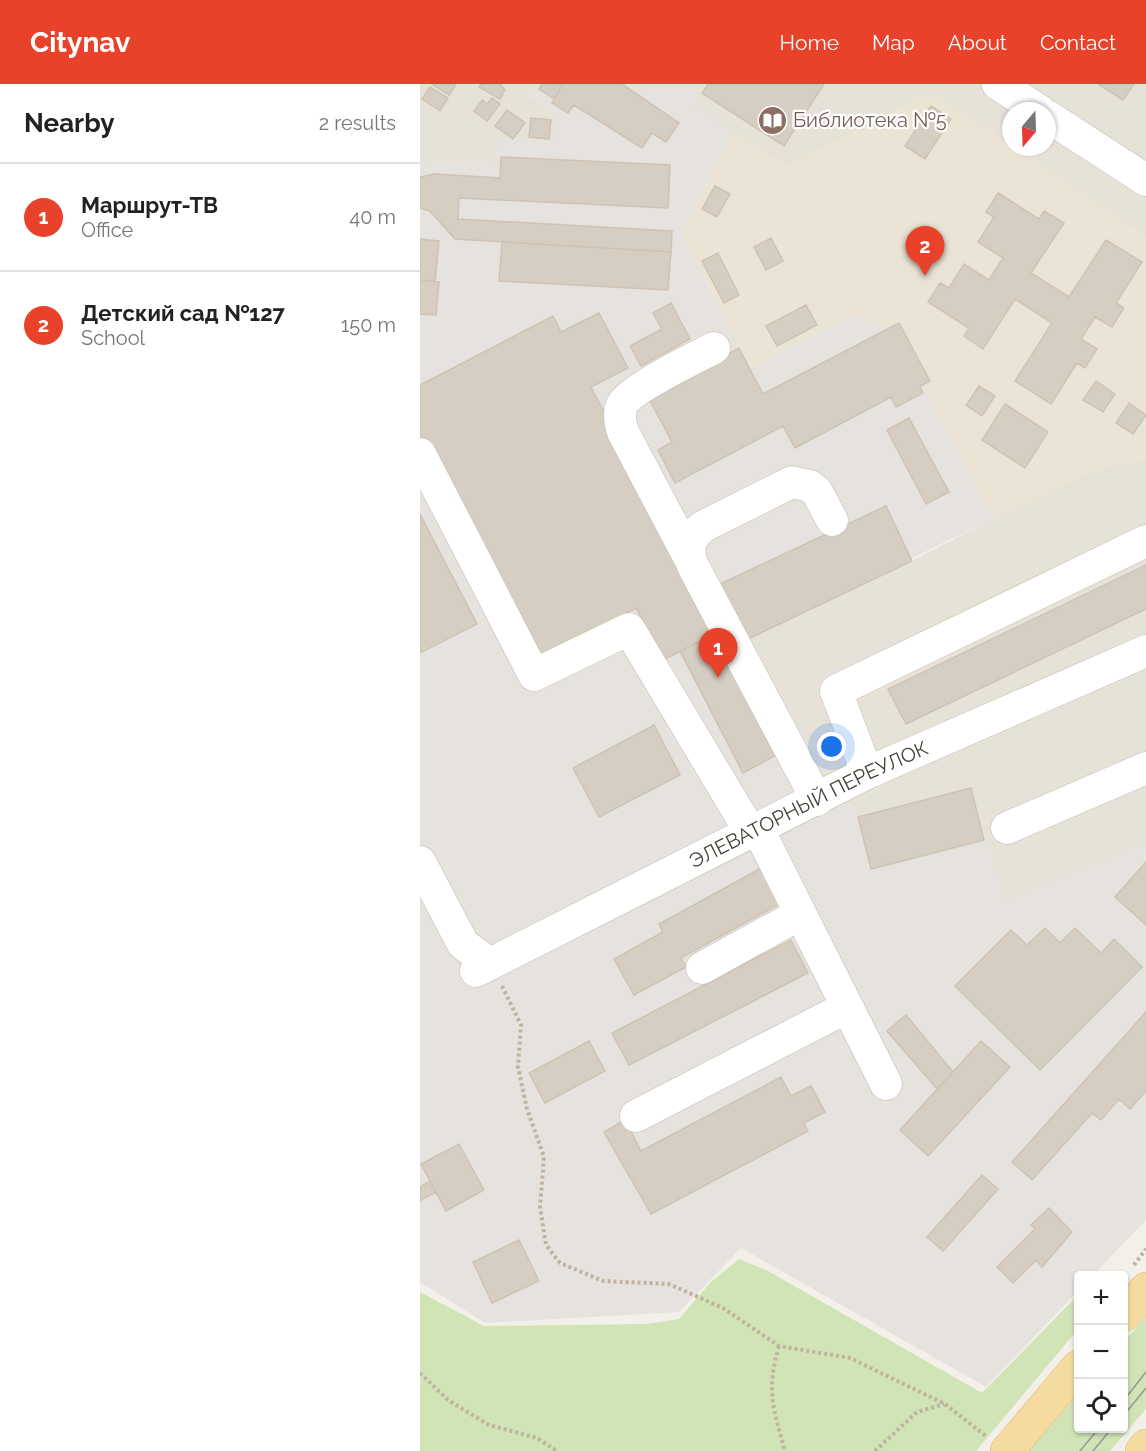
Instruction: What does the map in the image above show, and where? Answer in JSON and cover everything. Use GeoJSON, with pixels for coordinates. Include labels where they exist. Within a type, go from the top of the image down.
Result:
{"type":"FeatureCollection","features":[{"type":"Feature","properties":{"kind":"main road"},"geometry":{"type":"LineString","coordinates":[[1128,1310],[1146,1289]]}},
{"type":"Feature","properties":{"kind":"main road"},"geometry":{"type":"LineString","coordinates":[[999,1446],[1074,1371]]}},
{"type":"Feature","properties":{"kind":"main road"},"geometry":{"type":"LineString","coordinates":[[1142,1451],[1146,1446]]}},
{"type":"Feature","properties":{"kind":"street"},"geometry":{"type":"LineString","coordinates":[[998,84],[1026,102]]}},
{"type":"Feature","properties":{"kind":"street"},"geometry":{"type":"LineString","coordinates":[[1056,121],[1140,168]]}},
{"type":"Feature","properties":{"kind":"street"},"geometry":{"type":"LineString","coordinates":[[714,348],[635,392],[622,405],[620,423],[817,800]]}},
{"type":"Feature","properties":{"kind":"street"},"geometry":{"type":"LineString","coordinates":[[420,454],[534,675],[629,629],[755,831],[886,1084]]}},
{"type":"Feature","properties":{"kind":"street"},"geometry":{"type":"LineString","coordinates":[[666,513],[677,525],[695,529],[792,482],[810,486],[817,492],[832,520]]}},
{"type":"Feature","properties":{"kind":"street"},"geometry":{"type":"LineString","coordinates":[[689,557],[691,539],[704,526]]}},
{"type":"Feature","properties":{"kind":"street"},"geometry":{"type":"LineString","coordinates":[[867,773],[837,691],[1146,541]]}},
{"type":"Feature","properties":{"kind":"street","name":"ЭЛЕВАТОРНЫЙ ПЕРЕУЛОК"},"geometry":{"type":"LineString","coordinates":[[483,968],[867,773],[1146,651]]}},
{"type":"Feature","properties":{"kind":"street"},"geometry":{"type":"LineString","coordinates":[[1007,828],[1146,768]]}},
{"type":"Feature","properties":{"kind":"street"},"geometry":{"type":"LineString","coordinates":[[420,861],[463,944],[483,968]]}},
{"type":"Feature","properties":{"kind":"street"},"geometry":{"type":"LineString","coordinates":[[702,968],[800,914]]}},
{"type":"Feature","properties":{"kind":"street"},"geometry":{"type":"LineString","coordinates":[[636,1116],[847,1007]]}},
{"type":"Feature","properties":{"kind":"path"},"geometry":{"type":"LineString","coordinates":[[483,968],[521,1024],[518,1067],[527,1109],[544,1157],[540,1207],[546,1245],[560,1263],[603,1281],[669,1284],[723,1308],[779,1346],[850,1358],[945,1404],[999,1446]]}},
{"type":"Feature","properties":{"kind":"path"},"geometry":{"type":"LineString","coordinates":[[779,1346],[771,1372],[773,1407],[785,1451]]}},
{"type":"Feature","properties":{"kind":"path"},"geometry":{"type":"LineString","coordinates":[[420,1373],[448,1400],[489,1425],[537,1438],[557,1451]]}},
{"type":"Feature","properties":{"kind":"path"},"geometry":{"type":"LineString","coordinates":[[875,1451],[916,1412],[945,1404]]}},
{"type":"Feature","properties":{"kind":"shaded area"},"geometry":{"type":"Polygon","coordinates":[[[420,84],[532,84],[527,93],[556,113],[554,142],[498,139],[496,161],[420,162],[420,84]]]}},
{"type":"Feature","properties":{"kind":"shaded area"},"geometry":{"type":"Polygon","coordinates":[[[532,84],[706,84],[693,104],[734,132],[682,233],[751,368],[851,315],[891,327],[994,518],[747,639],[820,765],[858,816],[971,788],[1005,902],[1146,843],[1146,1220],[1097,1271],[1074,1271],[1074,1295],[986,1387],[741,1248],[679,1312],[485,1323],[420,1282],[420,162],[495,161],[497,139],[553,142],[556,113],[527,92],[532,84]]]}},
{"type":"Feature","properties":{"kind":"shaded area"},"geometry":{"type":"Polygon","coordinates":[[[706,84],[1146,84],[1146,843],[1005,902],[971,788],[858,816],[820,765],[746,640],[912,561],[994,518],[693,104],[706,84]]]}},
{"type":"Feature","properties":{"kind":"shaded area"},"geometry":{"type":"Polygon","coordinates":[[[930,92],[1002,140],[1002,156],[1025,156],[1146,237],[1146,459],[1093,471],[994,518],[891,327],[851,315],[751,368],[682,233],[734,132],[787,166],[930,92]]]}},
{"type":"Feature","properties":{"kind":"green space"},"geometry":{"type":"Polygon","coordinates":[[[739,1259],[768,1271],[982,1393],[1074,1299],[1074,1334],[976,1451],[420,1451],[420,1292],[484,1326],[647,1324],[679,1319],[710,1283],[739,1259]]]}},
{"type":"Feature","properties":{"kind":"green space"},"geometry":{"type":"Polygon","coordinates":[[[1146,1316],[1146,1409],[1128,1430],[1128,1379],[1128,1337],[1146,1316]]]}},
{"type":"Feature","properties":{"kind":"green space"},"geometry":{"type":"Polygon","coordinates":[[[1074,1399],[1074,1433],[1125,1433],[1110,1451],[1029,1451],[1074,1399]]]}},
{"type":"Feature","properties":{"kind":"building"},"geometry":{"type":"Polygon","coordinates":[[[432,84],[456,84],[449,95],[432,84]]]}},
{"type":"Feature","properties":{"kind":"building"},"geometry":{"type":"Polygon","coordinates":[[[481,84],[500,84],[505,90],[500,99],[479,87],[481,84]]]}},
{"type":"Feature","properties":{"kind":"building"},"geometry":{"type":"Polygon","coordinates":[[[542,84],[563,84],[554,99],[539,89],[542,84]]]}},
{"type":"Feature","properties":{"kind":"building"},"geometry":{"type":"Polygon","coordinates":[[[563,84],[622,84],[679,123],[666,142],[652,133],[642,148],[574,105],[568,113],[552,103],[563,84]]]}},
{"type":"Feature","properties":{"kind":"building","name":"Библиотека №5"},"geometry":{"type":"Polygon","coordinates":[[[708,84],[824,84],[784,146],[702,93],[708,84]]]}},
{"type":"Feature","properties":{"kind":"building"},"geometry":{"type":"Polygon","coordinates":[[[1098,84],[1134,84],[1123,100],[1098,84]]]}},
{"type":"Feature","properties":{"kind":"building"},"geometry":{"type":"Polygon","coordinates":[[[430,87],[448,98],[440,111],[422,99],[430,87]]]}},
{"type":"Feature","properties":{"kind":"building"},"geometry":{"type":"Polygon","coordinates":[[[492,98],[500,104],[487,121],[474,111],[482,100],[487,104],[492,98]]]}},
{"type":"Feature","properties":{"kind":"building"},"geometry":{"type":"Polygon","coordinates":[[[931,106],[951,119],[925,159],[905,146],[931,106]]]}},
{"type":"Feature","properties":{"kind":"building"},"geometry":{"type":"Polygon","coordinates":[[[507,110],[525,123],[513,139],[495,126],[507,110]]]}},
{"type":"Feature","properties":{"kind":"building"},"geometry":{"type":"Polygon","coordinates":[[[531,118],[551,120],[549,139],[529,137],[531,118]]]}},
{"type":"Feature","properties":{"kind":"building"},"geometry":{"type":"Polygon","coordinates":[[[501,157],[670,165],[668,208],[459,198],[458,219],[672,231],[671,252],[455,239],[430,211],[420,208],[420,177],[435,174],[500,178],[501,157]]]}},
{"type":"Feature","properties":{"kind":"building"},"geometry":{"type":"Polygon","coordinates":[[[715,186],[730,194],[717,217],[702,209],[715,186]]]}},
{"type":"Feature","properties":{"kind":"building"},"geometry":{"type":"Polygon","coordinates":[[[998,193],[1039,219],[1044,211],[1064,223],[1031,273],[1069,297],[1106,240],[1142,262],[1116,303],[1124,308],[1112,327],[1095,317],[1081,339],[1097,349],[1085,368],[1077,363],[1051,404],[1015,381],[1052,323],[1015,299],[983,349],[964,336],[969,328],[928,302],[940,283],[949,288],[964,264],[989,280],[1003,258],[978,242],[994,217],[986,212],[998,193]]]}},
{"type":"Feature","properties":{"kind":"building"},"geometry":{"type":"Polygon","coordinates":[[[771,238],[783,261],[766,270],[754,247],[771,238]]]}},
{"type":"Feature","properties":{"kind":"building"},"geometry":{"type":"Polygon","coordinates":[[[420,239],[439,241],[435,281],[420,280],[420,239]]]}},
{"type":"Feature","properties":{"kind":"building"},"geometry":{"type":"Polygon","coordinates":[[[502,242],[671,252],[668,290],[499,281],[502,242]]]}},
{"type":"Feature","properties":{"kind":"building"},"geometry":{"type":"Polygon","coordinates":[[[718,253],[739,295],[724,303],[702,261],[718,253]]]}},
{"type":"Feature","properties":{"kind":"building"},"geometry":{"type":"Polygon","coordinates":[[[420,280],[439,282],[436,315],[420,314],[420,280]]]}},
{"type":"Feature","properties":{"kind":"building"},"geometry":{"type":"Polygon","coordinates":[[[671,303],[690,339],[641,366],[630,346],[662,329],[653,313],[671,303]]]}},
{"type":"Feature","properties":{"kind":"building"},"geometry":{"type":"Polygon","coordinates":[[[806,305],[817,325],[777,346],[766,326],[806,305]]]}},
{"type":"Feature","properties":{"kind":"building"},"geometry":{"type":"Polygon","coordinates":[[[599,313],[628,368],[591,387],[718,632],[663,660],[636,608],[534,661],[420,442],[420,385],[553,316],[561,332],[599,313]]]}},
{"type":"Feature","properties":{"kind":"building"},"geometry":{"type":"Polygon","coordinates":[[[899,323],[930,381],[920,386],[923,393],[896,407],[891,397],[795,448],[783,426],[675,483],[658,450],[672,442],[648,397],[739,348],[763,394],[899,323]]]}},
{"type":"Feature","properties":{"kind":"building"},"geometry":{"type":"Polygon","coordinates":[[[1096,381],[1115,394],[1103,412],[1083,400],[1096,381]]]}},
{"type":"Feature","properties":{"kind":"building"},"geometry":{"type":"Polygon","coordinates":[[[979,386],[995,396],[982,416],[966,405],[979,386]]]}},
{"type":"Feature","properties":{"kind":"building"},"geometry":{"type":"Polygon","coordinates":[[[1129,403],[1146,415],[1133,434],[1116,423],[1129,403]]]}},
{"type":"Feature","properties":{"kind":"building"},"geometry":{"type":"Polygon","coordinates":[[[1005,404],[1048,432],[1025,468],[982,440],[1005,404]]]}},
{"type":"Feature","properties":{"kind":"building"},"geometry":{"type":"Polygon","coordinates":[[[909,418],[949,492],[926,504],[887,430],[909,418]]]}},
{"type":"Feature","properties":{"kind":"building"},"geometry":{"type":"Polygon","coordinates":[[[886,506],[912,561],[746,640],[720,584],[886,506]]]}},
{"type":"Feature","properties":{"kind":"building"},"geometry":{"type":"Polygon","coordinates":[[[420,514],[477,624],[420,653],[420,514]]]}},
{"type":"Feature","properties":{"kind":"building"},"geometry":{"type":"Polygon","coordinates":[[[1146,565],[1146,609],[906,724],[888,689],[1146,565]]]}},
{"type":"Feature","properties":{"kind":"building"},"geometry":{"type":"Polygon","coordinates":[[[718,632],[780,753],[743,773],[680,651],[718,632]]]}},
{"type":"Feature","properties":{"kind":"building"},"geometry":{"type":"Polygon","coordinates":[[[654,725],[680,775],[599,817],[573,768],[654,725]]]}},
{"type":"Feature","properties":{"kind":"building"},"geometry":{"type":"Polygon","coordinates":[[[971,788],[984,840],[871,869],[858,817],[971,788]]]}},
{"type":"Feature","properties":{"kind":"building"},"geometry":{"type":"Polygon","coordinates":[[[1146,862],[1146,925],[1115,897],[1146,862]]]}},
{"type":"Feature","properties":{"kind":"building"},"geometry":{"type":"Polygon","coordinates":[[[763,867],[783,902],[681,958],[686,967],[634,995],[614,959],[663,932],[659,924],[763,867]]]}},
{"type":"Feature","properties":{"kind":"building"},"geometry":{"type":"Polygon","coordinates":[[[1045,928],[1060,943],[1075,928],[1101,953],[1114,939],[1142,967],[1040,1070],[955,986],[1011,930],[1027,945],[1045,928]]]}},
{"type":"Feature","properties":{"kind":"building"},"geometry":{"type":"Polygon","coordinates":[[[791,940],[808,973],[629,1065],[612,1033],[791,940]]]}},
{"type":"Feature","properties":{"kind":"building"},"geometry":{"type":"Polygon","coordinates":[[[1146,1012],[1146,1091],[1130,1109],[1119,1099],[1101,1120],[1092,1113],[1032,1180],[1012,1162],[1146,1012]]]}},
{"type":"Feature","properties":{"kind":"building"},"geometry":{"type":"Polygon","coordinates":[[[906,1015],[953,1072],[937,1089],[887,1031],[906,1015]]]}},
{"type":"Feature","properties":{"kind":"building"},"geometry":{"type":"Polygon","coordinates":[[[589,1041],[605,1071],[545,1103],[529,1073],[589,1041]]]}},
{"type":"Feature","properties":{"kind":"building"},"geometry":{"type":"Polygon","coordinates":[[[981,1041],[1010,1067],[928,1156],[900,1130],[981,1041]]]}},
{"type":"Feature","properties":{"kind":"building"},"geometry":{"type":"Polygon","coordinates":[[[781,1077],[791,1096],[811,1086],[825,1112],[804,1123],[808,1131],[651,1214],[604,1132],[625,1120],[641,1151],[781,1077]]]}},
{"type":"Feature","properties":{"kind":"building"},"geometry":{"type":"Polygon","coordinates":[[[459,1144],[484,1190],[446,1211],[421,1164],[459,1144]]]}},
{"type":"Feature","properties":{"kind":"building"},"geometry":{"type":"Polygon","coordinates":[[[982,1175],[998,1189],[943,1251],[927,1237],[982,1175]]]}},
{"type":"Feature","properties":{"kind":"building"},"geometry":{"type":"Polygon","coordinates":[[[430,1181],[436,1192],[420,1201],[420,1187],[430,1181]]]}},
{"type":"Feature","properties":{"kind":"building"},"geometry":{"type":"Polygon","coordinates":[[[1049,1208],[1072,1232],[1042,1267],[1036,1260],[1013,1283],[997,1267],[1035,1229],[1031,1225],[1049,1208]]]}},
{"type":"Feature","properties":{"kind":"building"},"geometry":{"type":"Polygon","coordinates":[[[519,1240],[539,1281],[492,1303],[473,1262],[519,1240]]]}},
{"type":"Feature","properties":{"kind":"tram line"},"geometry":{"type":"LineString","coordinates":[[1128,1395],[1146,1372]]}},
{"type":"Feature","properties":{"kind":"tram line"},"geometry":{"type":"LineString","coordinates":[[1128,1410],[1146,1388]]}},
{"type":"Feature","properties":{"kind":"tram line"},"geometry":{"type":"LineString","coordinates":[[1080,1451],[1095,1433]]}},
{"type":"Feature","properties":{"kind":"tram line"},"geometry":{"type":"LineString","coordinates":[[1093,1451],[1108,1433]]}},
{"type":"Feature","properties":{"kind":"place","name":"Библиотека №5"},"geometry":{"type":"Point","coordinates":[772,120]}},
{"type":"Feature","properties":{"kind":"place","name":"Детский сад №127"},"geometry":{"type":"Point","coordinates":[925,276]}},
{"type":"Feature","properties":{"kind":"place","name":"Маршрут-ТВ"},"geometry":{"type":"Point","coordinates":[718,678]}}]}
